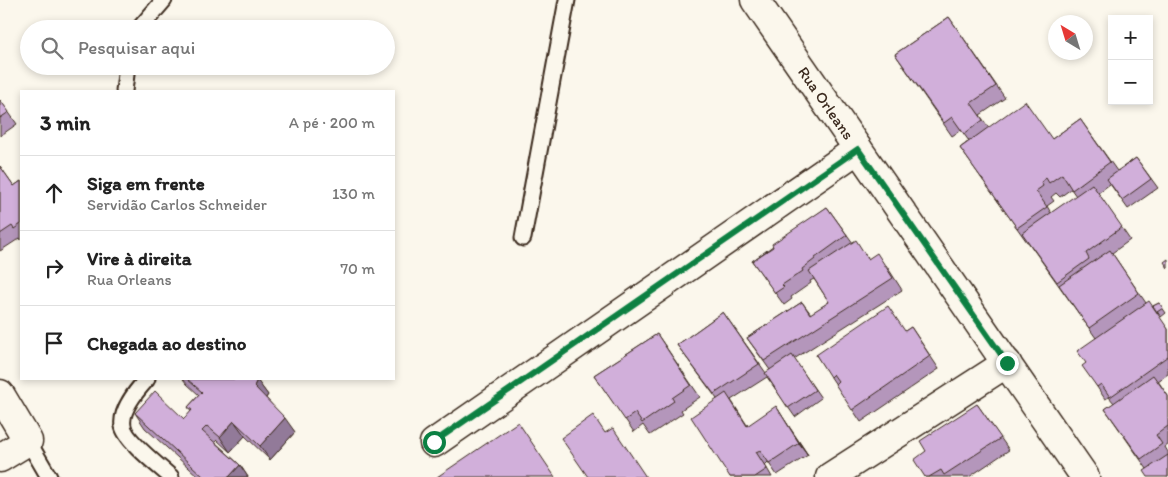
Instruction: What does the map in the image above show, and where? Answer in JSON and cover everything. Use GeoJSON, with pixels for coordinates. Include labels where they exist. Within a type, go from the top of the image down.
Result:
{"type":"FeatureCollection","features":[{"type":"Feature","properties":{"kind":"street","name":"Rua Orleans"},"geometry":{"type":"LineString","coordinates":[[755,0],[1085,477]]}},
{"type":"Feature","properties":{"kind":"street"},"geometry":{"type":"LineString","coordinates":[[434,442],[858,149]]}},
{"type":"Feature","properties":{"kind":"street"},"geometry":{"type":"LineString","coordinates":[[830,477],[1007,363]]}},
{"type":"Feature","properties":{"kind":"street"},"geometry":{"type":"LineString","coordinates":[[0,394],[28,441],[0,458]]}},
{"type":"Feature","properties":{"kind":"lane"},"geometry":{"type":"LineString","coordinates":[[147,20],[164,0]]}},
{"type":"Feature","properties":{"kind":"lane"},"geometry":{"type":"LineString","coordinates":[[523,238],[566,0]]}},
{"type":"Feature","properties":{"kind":"lane"},"geometry":{"type":"LineString","coordinates":[[124,90],[125,75]]}},
{"type":"Feature","properties":{"kind":"lane"},"geometry":{"type":"LineString","coordinates":[[146,380],[136,391],[125,410],[123,427],[130,439],[172,477]]}},
{"type":"Feature","properties":{"kind":"lane"},"geometry":{"type":"LineString","coordinates":[[28,441],[49,477]]}},
{"type":"Feature","properties":{"kind":"building"},"geometry":{"type":"Polygon","coordinates":[[[949,17],[996,86],[971,103],[983,120],[964,134],[952,117],[944,123],[895,54],[949,17]]]}},
{"type":"Feature","properties":{"kind":"building"},"geometry":{"type":"Polygon","coordinates":[[[0,100],[9,112],[0,118],[0,100]]]}},
{"type":"Feature","properties":{"kind":"building"},"geometry":{"type":"Polygon","coordinates":[[[1025,101],[1052,139],[1080,119],[1110,162],[1072,190],[1062,174],[1049,183],[1046,178],[1041,182],[1043,186],[1036,191],[1047,207],[1017,228],[960,148],[1025,101]]]}},
{"type":"Feature","properties":{"kind":"building"},"geometry":{"type":"Polygon","coordinates":[[[1136,158],[1151,179],[1122,200],[1107,179],[1136,158]]]}},
{"type":"Feature","properties":{"kind":"building"},"geometry":{"type":"Polygon","coordinates":[[[0,166],[14,186],[20,182],[20,225],[14,229],[12,226],[0,234],[0,166]]]}},
{"type":"Feature","properties":{"kind":"building"},"geometry":{"type":"Polygon","coordinates":[[[1092,184],[1122,227],[1086,253],[1089,259],[1057,282],[1022,233],[1092,184]]]}},
{"type":"Feature","properties":{"kind":"building"},"geometry":{"type":"Polygon","coordinates":[[[827,207],[847,235],[815,258],[802,269],[803,271],[782,285],[784,287],[775,293],[752,261],[773,247],[772,244],[827,207]]]}},
{"type":"Feature","properties":{"kind":"building"},"geometry":{"type":"Polygon","coordinates":[[[856,240],[868,259],[877,253],[893,278],[764,361],[747,338],[802,302],[810,314],[829,302],[809,271],[856,240]]]}},
{"type":"Feature","properties":{"kind":"building"},"geometry":{"type":"Polygon","coordinates":[[[1110,250],[1139,293],[1089,328],[1059,285],[1110,250]]]}},
{"type":"Feature","properties":{"kind":"building"},"geometry":{"type":"Polygon","coordinates":[[[1168,259],[1168,268],[1164,262],[1168,259]]]}},
{"type":"Feature","properties":{"kind":"building"},"geometry":{"type":"Polygon","coordinates":[[[1149,301],[1168,329],[1168,356],[1110,397],[1101,384],[1097,387],[1082,366],[1086,363],[1077,351],[1149,301]]]}},
{"type":"Feature","properties":{"kind":"building"},"geometry":{"type":"Polygon","coordinates":[[[1159,303],[1163,308],[1157,312],[1153,306],[1159,303]]]}},
{"type":"Feature","properties":{"kind":"building"},"geometry":{"type":"Polygon","coordinates":[[[888,306],[905,331],[911,327],[930,356],[852,410],[835,384],[838,381],[833,374],[830,377],[816,355],[888,306]]]}},
{"type":"Feature","properties":{"kind":"building"},"geometry":{"type":"Polygon","coordinates":[[[723,312],[759,364],[714,394],[677,345],[723,312]]]}},
{"type":"Feature","properties":{"kind":"building"},"geometry":{"type":"Polygon","coordinates":[[[657,334],[691,385],[672,398],[674,401],[642,423],[635,413],[625,420],[594,375],[657,334]]]}},
{"type":"Feature","properties":{"kind":"building"},"geometry":{"type":"Polygon","coordinates":[[[792,355],[815,390],[788,408],[765,373],[792,355]]]}},
{"type":"Feature","properties":{"kind":"building"},"geometry":{"type":"Polygon","coordinates":[[[1153,375],[1168,396],[1168,426],[1156,435],[1162,444],[1141,459],[1105,409],[1153,375]]]}},
{"type":"Feature","properties":{"kind":"building"},"geometry":{"type":"Polygon","coordinates":[[[188,380],[257,380],[254,386],[285,418],[260,446],[234,421],[220,437],[207,426],[202,431],[240,465],[229,477],[204,477],[135,413],[155,391],[184,419],[192,410],[188,407],[202,392],[188,380]]]}},
{"type":"Feature","properties":{"kind":"building"},"geometry":{"type":"Polygon","coordinates":[[[726,393],[747,426],[776,406],[799,443],[769,463],[760,450],[756,452],[767,469],[755,477],[730,477],[691,417],[726,393]]]}},
{"type":"Feature","properties":{"kind":"building"},"geometry":{"type":"Polygon","coordinates":[[[977,404],[1001,438],[944,475],[941,470],[929,477],[925,477],[914,460],[926,451],[920,441],[977,404]]]}},
{"type":"Feature","properties":{"kind":"building"},"geometry":{"type":"Polygon","coordinates":[[[593,415],[605,433],[613,428],[646,477],[588,477],[561,438],[593,415]]]}},
{"type":"Feature","properties":{"kind":"building"},"geometry":{"type":"Polygon","coordinates":[[[518,422],[555,477],[437,477],[518,422]]]}},
{"type":"Feature","properties":{"kind":"building"},"geometry":{"type":"Polygon","coordinates":[[[1168,455],[1168,477],[1148,477],[1144,471],[1168,455]]]}},
{"type":"Feature","properties":{"kind":"route"},"geometry":{"type":"LineString","coordinates":[[434,442],[858,149],[1007,363]]}}]}
